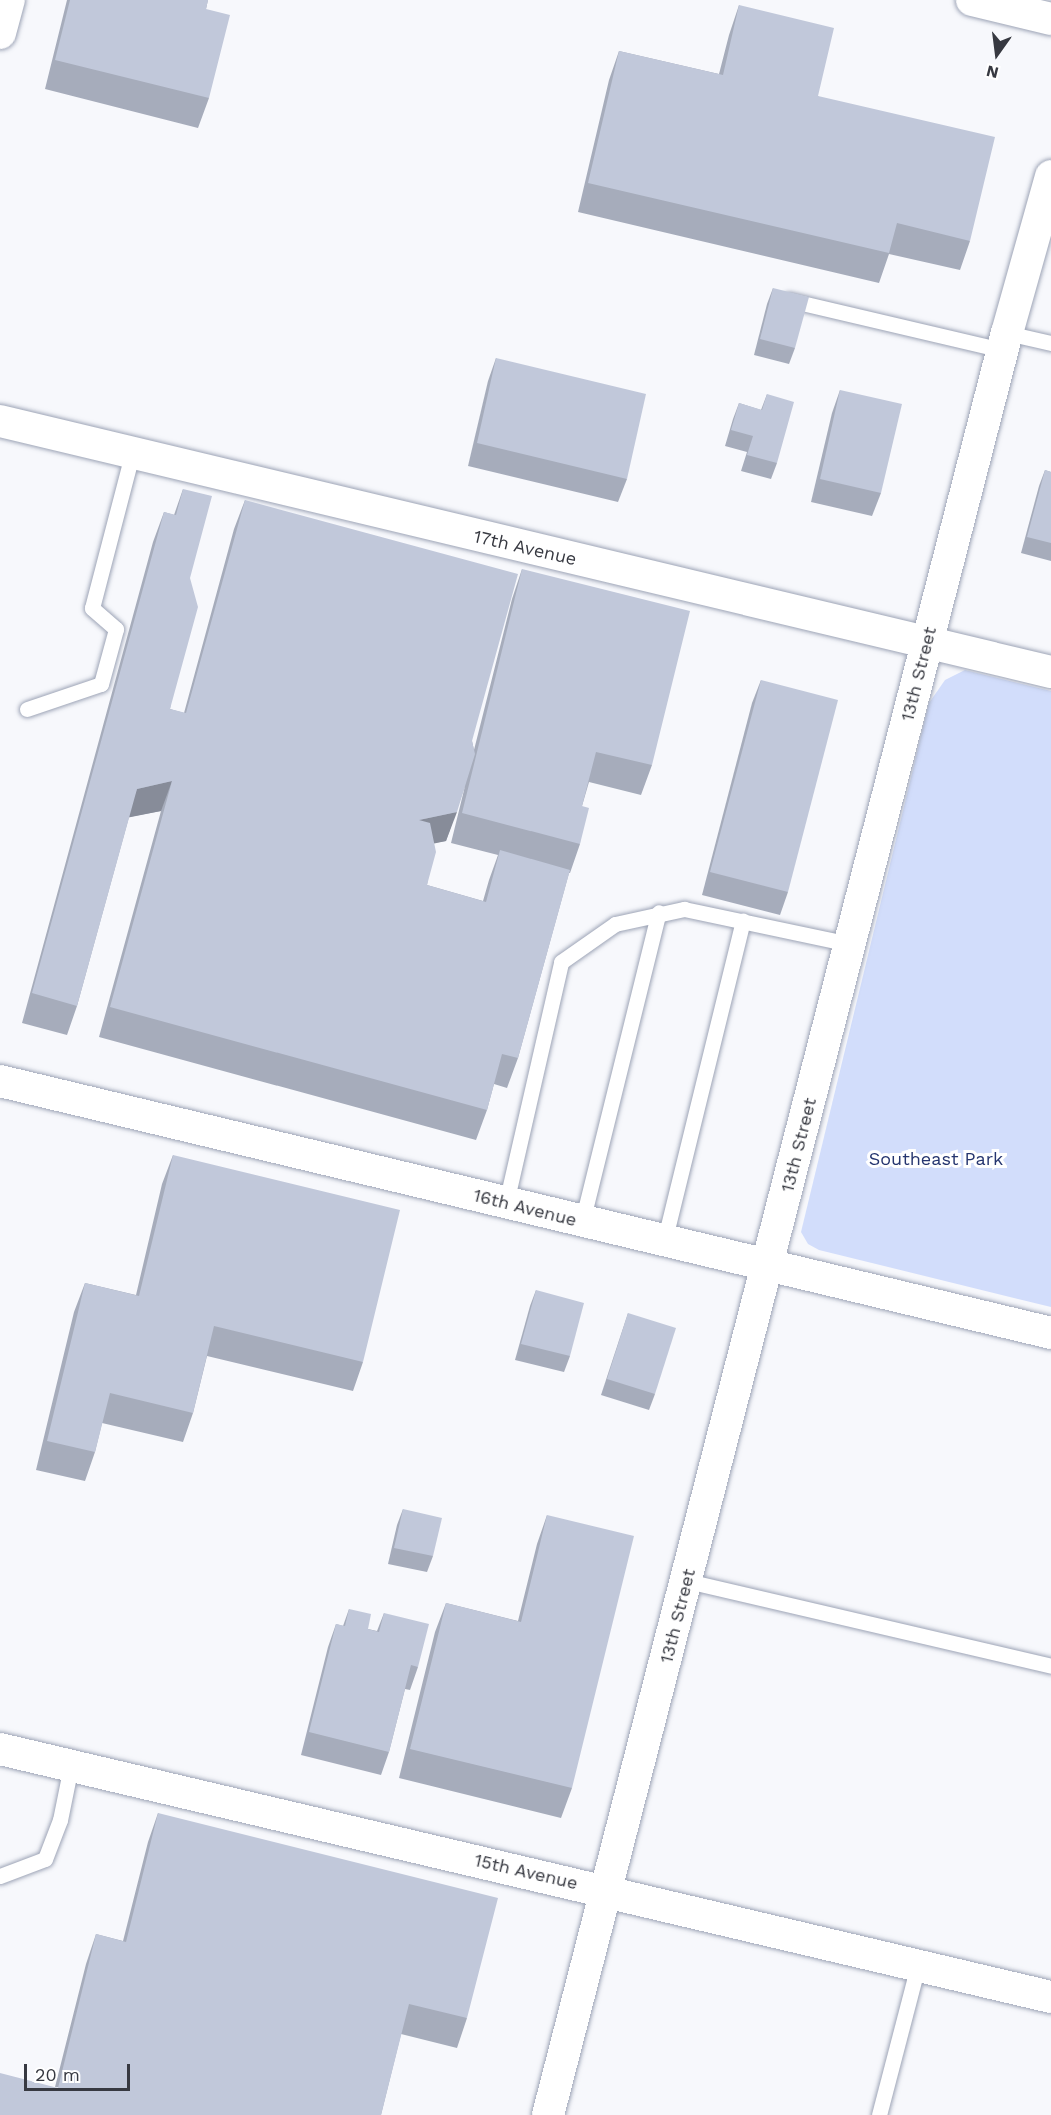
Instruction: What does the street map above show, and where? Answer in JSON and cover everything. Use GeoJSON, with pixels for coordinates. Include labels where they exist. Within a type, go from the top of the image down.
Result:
{"type":"FeatureCollection","features":[{"type":"Feature","properties":{"kind":"street"},"geometry":{"type":"LineString","coordinates":[[0,33],[9,0]]}},
{"type":"Feature","properties":{"kind":"street"},"geometry":{"type":"LineString","coordinates":[[972,0],[1051,19]]}},
{"type":"Feature","properties":{"kind":"street","name":"13th Street"},"geometry":{"type":"LineString","coordinates":[[548,2115],[608,1892],[1004,341],[1051,176]]}},
{"type":"Feature","properties":{"kind":"street","name":"17th Avenue"},"geometry":{"type":"LineString","coordinates":[[0,421],[1051,672]]}},
{"type":"Feature","properties":{"kind":"street","name":"16th Avenue"},"geometry":{"type":"LineString","coordinates":[[0,1081],[768,1268],[1051,1333]]}},
{"type":"Feature","properties":{"kind":"street","name":"15th Avenue"},"geometry":{"type":"LineString","coordinates":[[0,1749],[1051,1996]]}},
{"type":"Feature","properties":{"kind":"lane"},"geometry":{"type":"LineString","coordinates":[[787,300],[1004,341],[1051,343]]}},
{"type":"Feature","properties":{"kind":"lane"},"geometry":{"type":"LineString","coordinates":[[27,709],[101,684],[116,629],[92,608],[132,454]]}},
{"type":"Feature","properties":{"kind":"lane"},"geometry":{"type":"LineString","coordinates":[[506,1203],[561,962],[615,924],[659,912],[684,909],[850,944]]}},
{"type":"Feature","properties":{"kind":"lane"},"geometry":{"type":"LineString","coordinates":[[582,1222],[659,912]]}},
{"type":"Feature","properties":{"kind":"lane"},"geometry":{"type":"LineString","coordinates":[[664,1242],[743,921]]}},
{"type":"Feature","properties":{"kind":"lane"},"geometry":{"type":"LineString","coordinates":[[687,1581],[1051,1666]]}},
{"type":"Feature","properties":{"kind":"lane"},"geometry":{"type":"LineString","coordinates":[[0,1876],[45,1859],[60,1820],[71,1766]]}},
{"type":"Feature","properties":{"kind":"lane"},"geometry":{"type":"LineString","coordinates":[[879,2115],[918,1965]]}},
{"type":"Feature","properties":{"kind":"green space","name":"Southeast Park"},"geometry":{"type":"Polygon","coordinates":[[[965,670],[1051,691],[1051,1307],[819,1250],[808,1244],[801,1232],[929,703],[945,680],[965,670]]]}},
{"type":"Feature","properties":{"kind":"building"},"geometry":{"type":"Polygon","coordinates":[[[70,0],[208,0],[206,9],[230,15],[209,98],[55,60],[70,0]]]}},
{"type":"Feature","properties":{"kind":"building"},"geometry":{"type":"Polygon","coordinates":[[[739,5],[834,28],[818,96],[995,137],[970,241],[897,223],[889,253],[588,183],[619,51],[723,75],[739,5]]]}},
{"type":"Feature","properties":{"kind":"building"},"geometry":{"type":"Polygon","coordinates":[[[773,288],[809,297],[795,348],[760,339],[773,288]]]}},
{"type":"Feature","properties":{"kind":"building"},"geometry":{"type":"Polygon","coordinates":[[[496,358],[646,394],[627,479],[477,443],[496,358]]]}},
{"type":"Feature","properties":{"kind":"building"},"geometry":{"type":"Polygon","coordinates":[[[840,390],[902,404],[881,493],[820,479],[840,390]]]}},
{"type":"Feature","properties":{"kind":"building"},"geometry":{"type":"Polygon","coordinates":[[[767,394],[794,402],[777,463],[747,455],[753,436],[731,430],[739,403],[762,410],[767,394]]]}},
{"type":"Feature","properties":{"kind":"building"},"geometry":{"type":"Polygon","coordinates":[[[1045,470],[1051,472],[1051,543],[1027,537],[1045,470]]]}},
{"type":"Feature","properties":{"kind":"building"},"geometry":{"type":"Polygon","coordinates":[[[183,489],[212,496],[190,578],[198,607],[170,709],[186,713],[245,500],[518,574],[472,741],[475,754],[457,812],[419,820],[430,823],[436,852],[427,885],[486,902],[500,850],[570,870],[518,1058],[502,1054],[487,1110],[110,1007],[172,781],[137,789],[77,1006],[32,993],[164,512],[176,515],[183,489]]]}},
{"type":"Feature","properties":{"kind":"building"},"geometry":{"type":"Polygon","coordinates":[[[522,569],[690,611],[652,765],[596,752],[582,806],[589,808],[580,844],[462,813],[522,569]]]}},
{"type":"Feature","properties":{"kind":"building"},"geometry":{"type":"Polygon","coordinates":[[[761,680],[838,700],[788,892],[710,872],[761,680]]]}},
{"type":"Feature","properties":{"kind":"building"},"geometry":{"type":"Polygon","coordinates":[[[173,1155],[400,1210],[363,1362],[214,1326],[193,1413],[110,1393],[95,1452],[47,1441],[85,1283],[139,1296],[173,1155]]]}},
{"type":"Feature","properties":{"kind":"building"},"geometry":{"type":"Polygon","coordinates":[[[536,1290],[584,1303],[570,1356],[521,1344],[536,1290]]]}},
{"type":"Feature","properties":{"kind":"building"},"geometry":{"type":"Polygon","coordinates":[[[628,1313],[676,1328],[655,1394],[607,1379],[628,1313]]]}},
{"type":"Feature","properties":{"kind":"building"},"geometry":{"type":"Polygon","coordinates":[[[403,1509],[442,1518],[433,1556],[394,1548],[403,1509]]]}},
{"type":"Feature","properties":{"kind":"building"},"geometry":{"type":"Polygon","coordinates":[[[547,1515],[634,1536],[572,1788],[410,1749],[446,1603],[521,1622],[547,1515]]]}},
{"type":"Feature","properties":{"kind":"building"},"geometry":{"type":"Polygon","coordinates":[[[349,1609],[371,1614],[368,1629],[379,1632],[384,1613],[429,1624],[418,1667],[411,1665],[389,1752],[309,1732],[336,1624],[345,1626],[349,1609]]]}},
{"type":"Feature","properties":{"kind":"building"},"geometry":{"type":"Polygon","coordinates":[[[158,1813],[498,1898],[467,2018],[409,2004],[381,2115],[0,2115],[0,2073],[58,2088],[96,1934],[126,1942],[158,1813]]]}}]}
